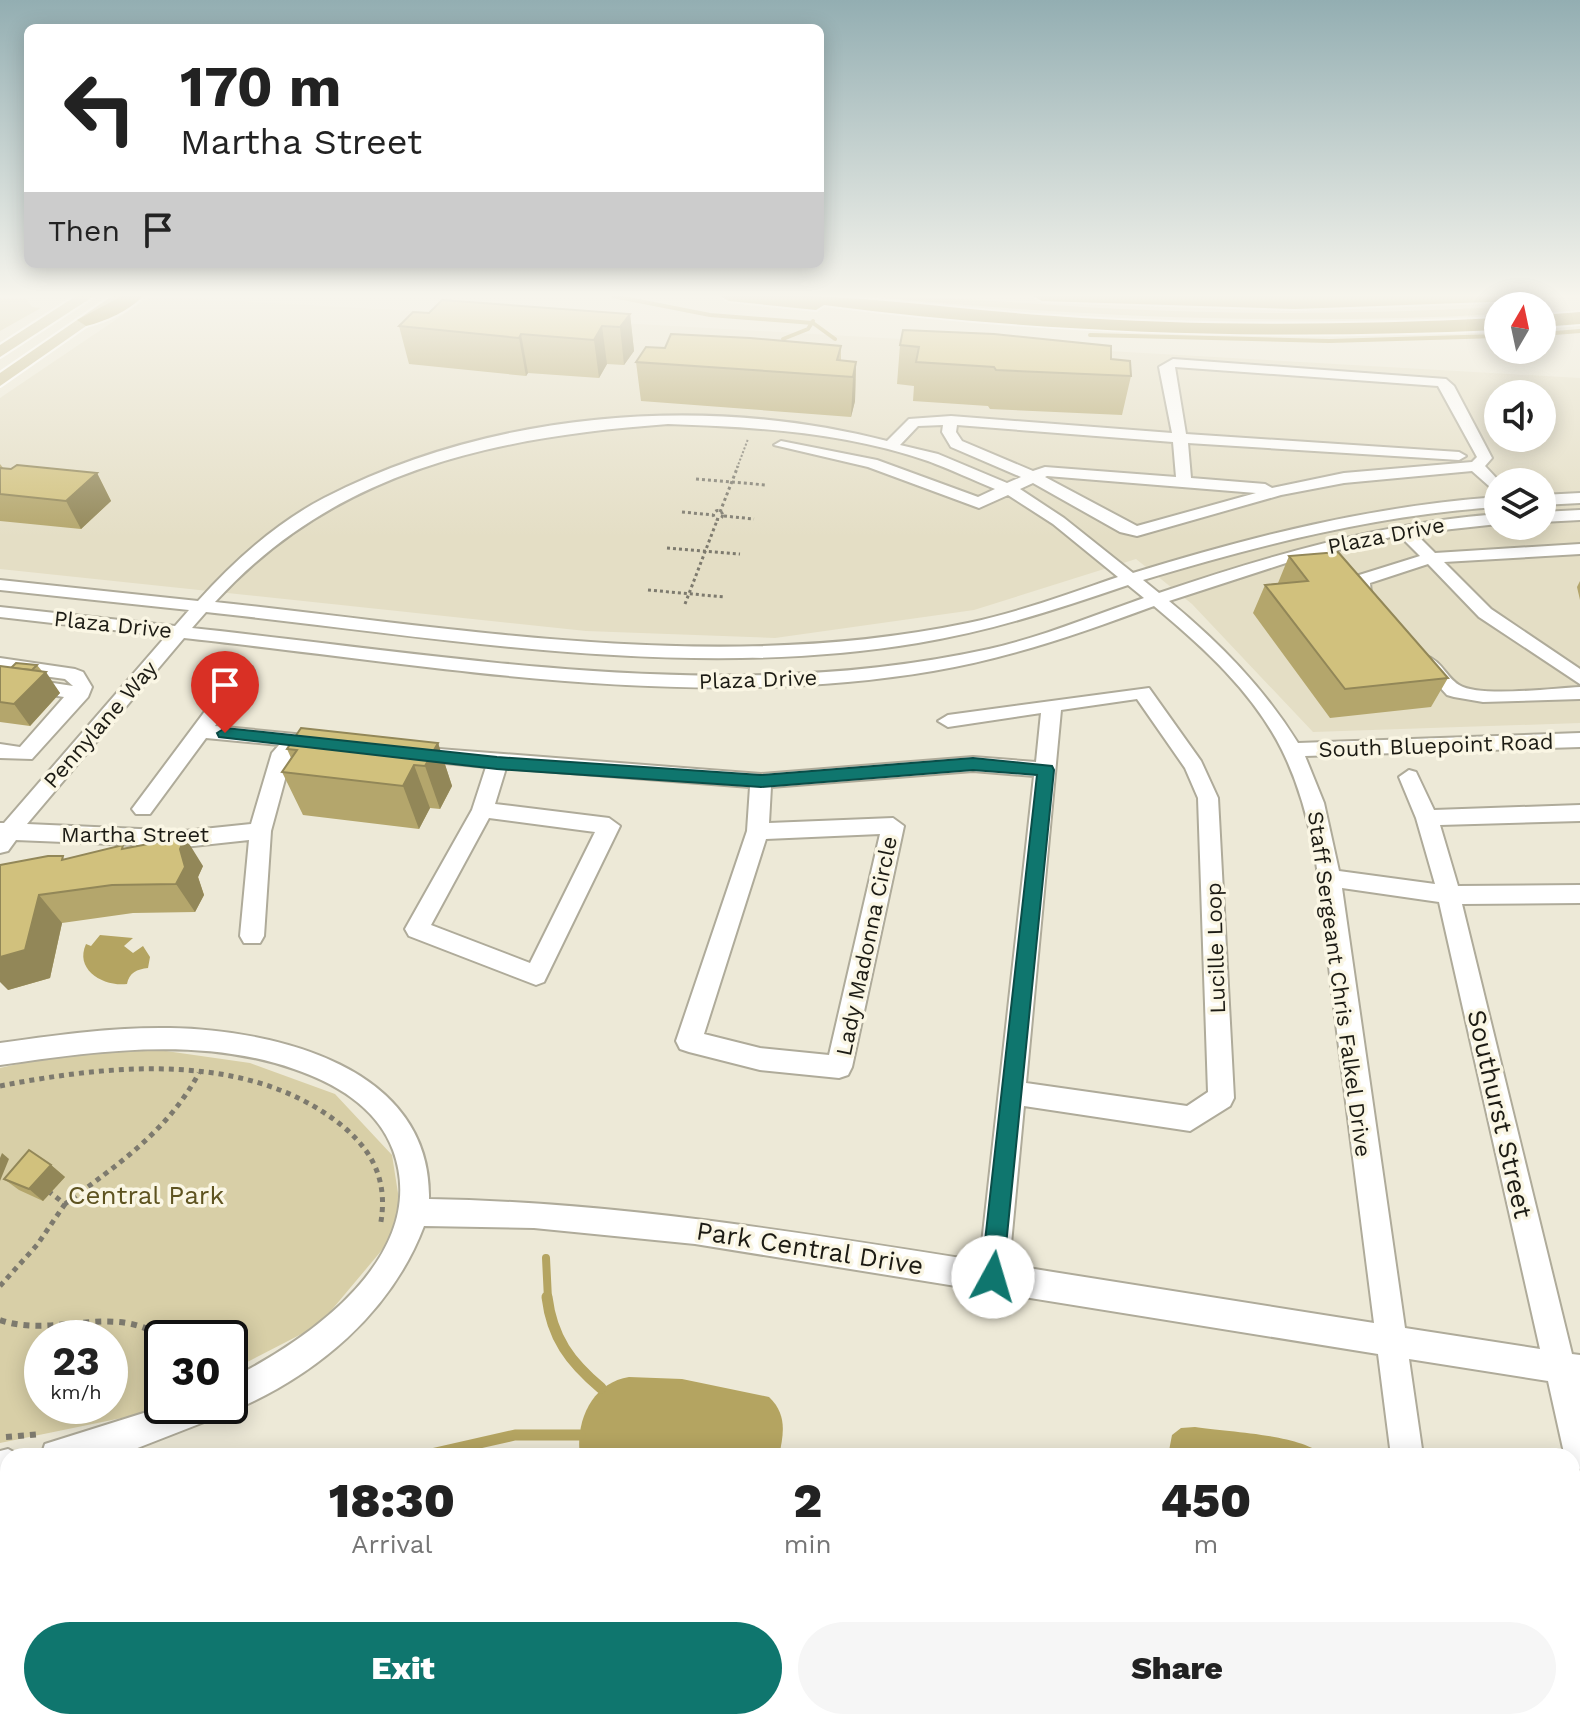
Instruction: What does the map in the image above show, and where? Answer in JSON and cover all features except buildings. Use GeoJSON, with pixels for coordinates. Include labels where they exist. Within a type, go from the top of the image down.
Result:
{"type":"FeatureCollection","features":[{"type":"Feature","properties":{"kind":"street"},"geometry":{"type":"LineString","coordinates":[[1168,377],[1180,438],[1184,482]]}},
{"type":"Feature","properties":{"kind":"street"},"geometry":{"type":"LineString","coordinates":[[1366,377],[1441,382],[1447,386],[1485,468]]}},
{"type":"Feature","properties":{"kind":"street"},"geometry":{"type":"LineString","coordinates":[[951,420],[949,432],[956,444],[1030,475],[1126,529],[1137,531],[1279,491],[1373,474],[1481,462]]}},
{"type":"Feature","properties":{"kind":"street"},"geometry":{"type":"LineString","coordinates":[[891,446],[914,422],[951,420],[1481,462]]}},
{"type":"Feature","properties":{"kind":"street","name":"Pennylane Way"},"geometry":{"type":"LineString","coordinates":[[3,836],[244,561],[310,513],[380,478],[477,446],[579,427],[687,421],[794,428],[891,446]]}},
{"type":"Feature","properties":{"kind":"street"},"geometry":{"type":"LineString","coordinates":[[781,445],[872,463],[979,503],[1030,475],[1052,470],[1279,491]]}},
{"type":"Feature","properties":{"kind":"street","name":"Staff Sergeant Chris Falkel Drive"},"geometry":{"type":"LineString","coordinates":[[891,446],[961,469],[1008,489],[1055,516],[1158,599],[1236,671],[1292,750],[1313,801],[1329,878],[1406,1448]]}},
{"type":"Feature","properties":{"kind":"street"},"geometry":{"type":"LineString","coordinates":[[1556,499],[1580,498]]}},
{"type":"Feature","properties":{"kind":"street","name":"Plaza Drive"},"geometry":{"type":"LineString","coordinates":[[0,585],[605,649],[756,653],[869,645],[974,628],[1023,616],[1131,579],[1344,519],[1423,507],[1484,503]]}},
{"type":"Feature","properties":{"kind":"street"},"geometry":{"type":"LineString","coordinates":[[1556,516],[1580,515]]}},
{"type":"Feature","properties":{"kind":"street","name":"Plaza Drive"},"geometry":{"type":"LineString","coordinates":[[0,612],[594,677],[673,682],[785,680],[880,672],[992,653],[1045,640],[1158,599],[1322,547],[1402,529],[1484,520]]}},
{"type":"Feature","properties":{"kind":"street"},"geometry":{"type":"LineString","coordinates":[[1402,529],[1498,624],[1580,678]]}},
{"type":"Feature","properties":{"kind":"street"},"geometry":{"type":"LineString","coordinates":[[1383,615],[1362,594],[1362,580],[1431,558],[1580,549]]}},
{"type":"Feature","properties":{"kind":"street"},"geometry":{"type":"LineString","coordinates":[[1413,648],[1454,691],[1483,696],[1580,693]]}},
{"type":"Feature","properties":{"kind":"street"},"geometry":{"type":"LineString","coordinates":[[0,664],[68,673],[76,676],[82,690]]}},
{"type":"Feature","properties":{"kind":"street"},"geometry":{"type":"LineString","coordinates":[[143,809],[245,671]]}},
{"type":"Feature","properties":{"kind":"street"},"geometry":{"type":"LineString","coordinates":[[0,674],[82,690]]}},
{"type":"Feature","properties":{"kind":"street"},"geometry":{"type":"LineString","coordinates":[[0,681],[82,690]]}},
{"type":"Feature","properties":{"kind":"street"},"geometry":{"type":"LineString","coordinates":[[0,751],[25,754],[82,690]]}},
{"type":"Feature","properties":{"kind":"street","name":"Lucille Loop"},"geometry":{"type":"LineString","coordinates":[[948,721],[1142,692],[1194,766],[1208,798],[1221,1098],[1190,1119],[1013,1093]]}},
{"type":"Feature","properties":{"kind":"street"},"geometry":{"type":"LineString","coordinates":[[993,1277],[1052,705]]}},
{"type":"Feature","properties":{"kind":"street"},"geometry":{"type":"LineString","coordinates":[[199,731],[332,745]]}},
{"type":"Feature","properties":{"kind":"street","name":"South Bluepoint Road"},"geometry":{"type":"LineString","coordinates":[[1292,750],[1580,740]]}},
{"type":"Feature","properties":{"kind":"street"},"geometry":{"type":"LineString","coordinates":[[252,936],[260,831],[282,753],[302,741]]}},
{"type":"Feature","properties":{"kind":"street"},"geometry":{"type":"LineString","coordinates":[[392,751],[497,763],[761,781],[973,764],[1046,770]]}},
{"type":"Feature","properties":{"kind":"street"},"geometry":{"type":"LineString","coordinates":[[483,810],[609,826],[536,975],[417,929],[483,810],[497,763]]}},
{"type":"Feature","properties":{"kind":"street","name":"Southurst Street"},"geometry":{"type":"LineString","coordinates":[[1409,777],[1427,818],[1449,895],[1570,1369],[1579,1448]]}},
{"type":"Feature","properties":{"kind":"street","name":"Lady Madonna Circle"},"geometry":{"type":"LineString","coordinates":[[758,831],[893,826],[839,1067],[760,1059],[689,1041],[758,831],[761,781]]}},
{"type":"Feature","properties":{"kind":"street"},"geometry":{"type":"LineString","coordinates":[[1427,818],[1580,813]]}},
{"type":"Feature","properties":{"kind":"street","name":"Martha Street"},"geometry":{"type":"LineString","coordinates":[[3,836],[184,839],[260,831]]}},
{"type":"Feature","properties":{"kind":"street"},"geometry":{"type":"LineString","coordinates":[[1329,878],[1449,895],[1580,894]]}},
{"type":"Feature","properties":{"kind":"street"},"geometry":{"type":"LineString","coordinates":[[0,1054],[94,1042],[184,1038],[249,1046],[309,1062],[359,1087],[390,1116],[414,1166],[416,1212],[394,1261],[348,1317],[300,1358],[248,1386]]}},
{"type":"Feature","properties":{"kind":"street","name":"Park Central Drive"},"geometry":{"type":"LineString","coordinates":[[416,1212],[534,1214],[640,1223],[1570,1369]]}},
{"type":"Feature","properties":{"kind":"street"},"geometry":{"type":"LineString","coordinates":[[126,1447],[171,1424]]}},
{"type":"Feature","properties":{"kind":"path"},"geometry":{"type":"LineString","coordinates":[[713,515],[720,512],[748,439]]}},
{"type":"Feature","properties":{"kind":"path"},"geometry":{"type":"LineString","coordinates":[[696,479],[766,485]]}},
{"type":"Feature","properties":{"kind":"path"},"geometry":{"type":"LineString","coordinates":[[682,512],[718,518],[754,519]]}},
{"type":"Feature","properties":{"kind":"path"},"geometry":{"type":"LineString","coordinates":[[720,512],[724,516]]}},
{"type":"Feature","properties":{"kind":"path"},"geometry":{"type":"LineString","coordinates":[[685,604],[718,518]]}},
{"type":"Feature","properties":{"kind":"path"},"geometry":{"type":"LineString","coordinates":[[667,548],[740,554]]}},
{"type":"Feature","properties":{"kind":"path"},"geometry":{"type":"LineString","coordinates":[[648,590],[725,597]]}},
{"type":"Feature","properties":{"kind":"path"},"geometry":{"type":"LineString","coordinates":[[0,1086],[43,1076],[94,1072],[199,1073],[268,1085],[314,1103],[345,1125],[384,1179],[386,1199],[377,1240]]}},
{"type":"Feature","properties":{"kind":"path"},"geometry":{"type":"LineString","coordinates":[[0,1286],[37,1245],[65,1204],[170,1124],[199,1073]]}},
{"type":"Feature","properties":{"kind":"path"},"geometry":{"type":"LineString","coordinates":[[42,1188],[65,1204]]}},
{"type":"Feature","properties":{"kind":"path"},"geometry":{"type":"LineString","coordinates":[[0,1320],[9,1325],[41,1328],[125,1320],[144,1325]]}},
{"type":"Feature","properties":{"kind":"shaded area"},"geometry":{"type":"Polygon","coordinates":[[[32,377],[1580,378],[1580,723],[1313,732],[1192,604],[1136,559],[974,610],[775,638],[586,631],[0,569],[0,398],[32,377]]]}},
{"type":"Feature","properties":{"kind":"shaded area"},"geometry":{"type":"Polygon","coordinates":[[[100,935],[133,938],[124,946],[133,953],[143,946],[150,957],[148,968],[134,972],[127,984],[109,983],[93,975],[84,962],[83,953],[86,944],[91,946],[100,935]]]}},
{"type":"Feature","properties":{"kind":"shaded area"},"geometry":{"type":"Polygon","coordinates":[[[629,1377],[682,1379],[769,1397],[779,1410],[783,1424],[780,1448],[579,1448],[580,1430],[589,1406],[596,1395],[616,1381],[629,1377]]]}},
{"type":"Feature","properties":{"kind":"shaded area"},"geometry":{"type":"Polygon","coordinates":[[[1181,1428],[1282,1438],[1311,1448],[1170,1448],[1172,1435],[1181,1428]]]}},
{"type":"Feature","properties":{"kind":"green space","name":"Central Park"},"geometry":{"type":"Polygon","coordinates":[[[120,1050],[166,1051],[250,1063],[335,1094],[392,1155],[403,1225],[319,1325],[248,1362],[248,1320],[144,1320],[144,1413],[128,1417],[128,1320],[24,1320],[24,1424],[92,1424],[0,1443],[0,1068],[58,1055],[120,1050]]]}},
{"type":"Feature","properties":{"kind":"waterway"},"geometry":{"type":"LineString","coordinates":[[546,1258],[548,1299]]}},
{"type":"Feature","properties":{"kind":"waterway"},"geometry":{"type":"LineString","coordinates":[[547,1297],[553,1325],[564,1348],[580,1369],[601,1388]]}},
{"type":"Feature","properties":{"kind":"waterway"},"geometry":{"type":"LineString","coordinates":[[457,1448],[515,1435],[580,1435]]}},
{"type":"Feature","properties":{"kind":"route"},"geometry":{"type":"LineString","coordinates":[[225,733],[497,763],[761,781],[973,764],[1046,770],[993,1277]]}}]}
